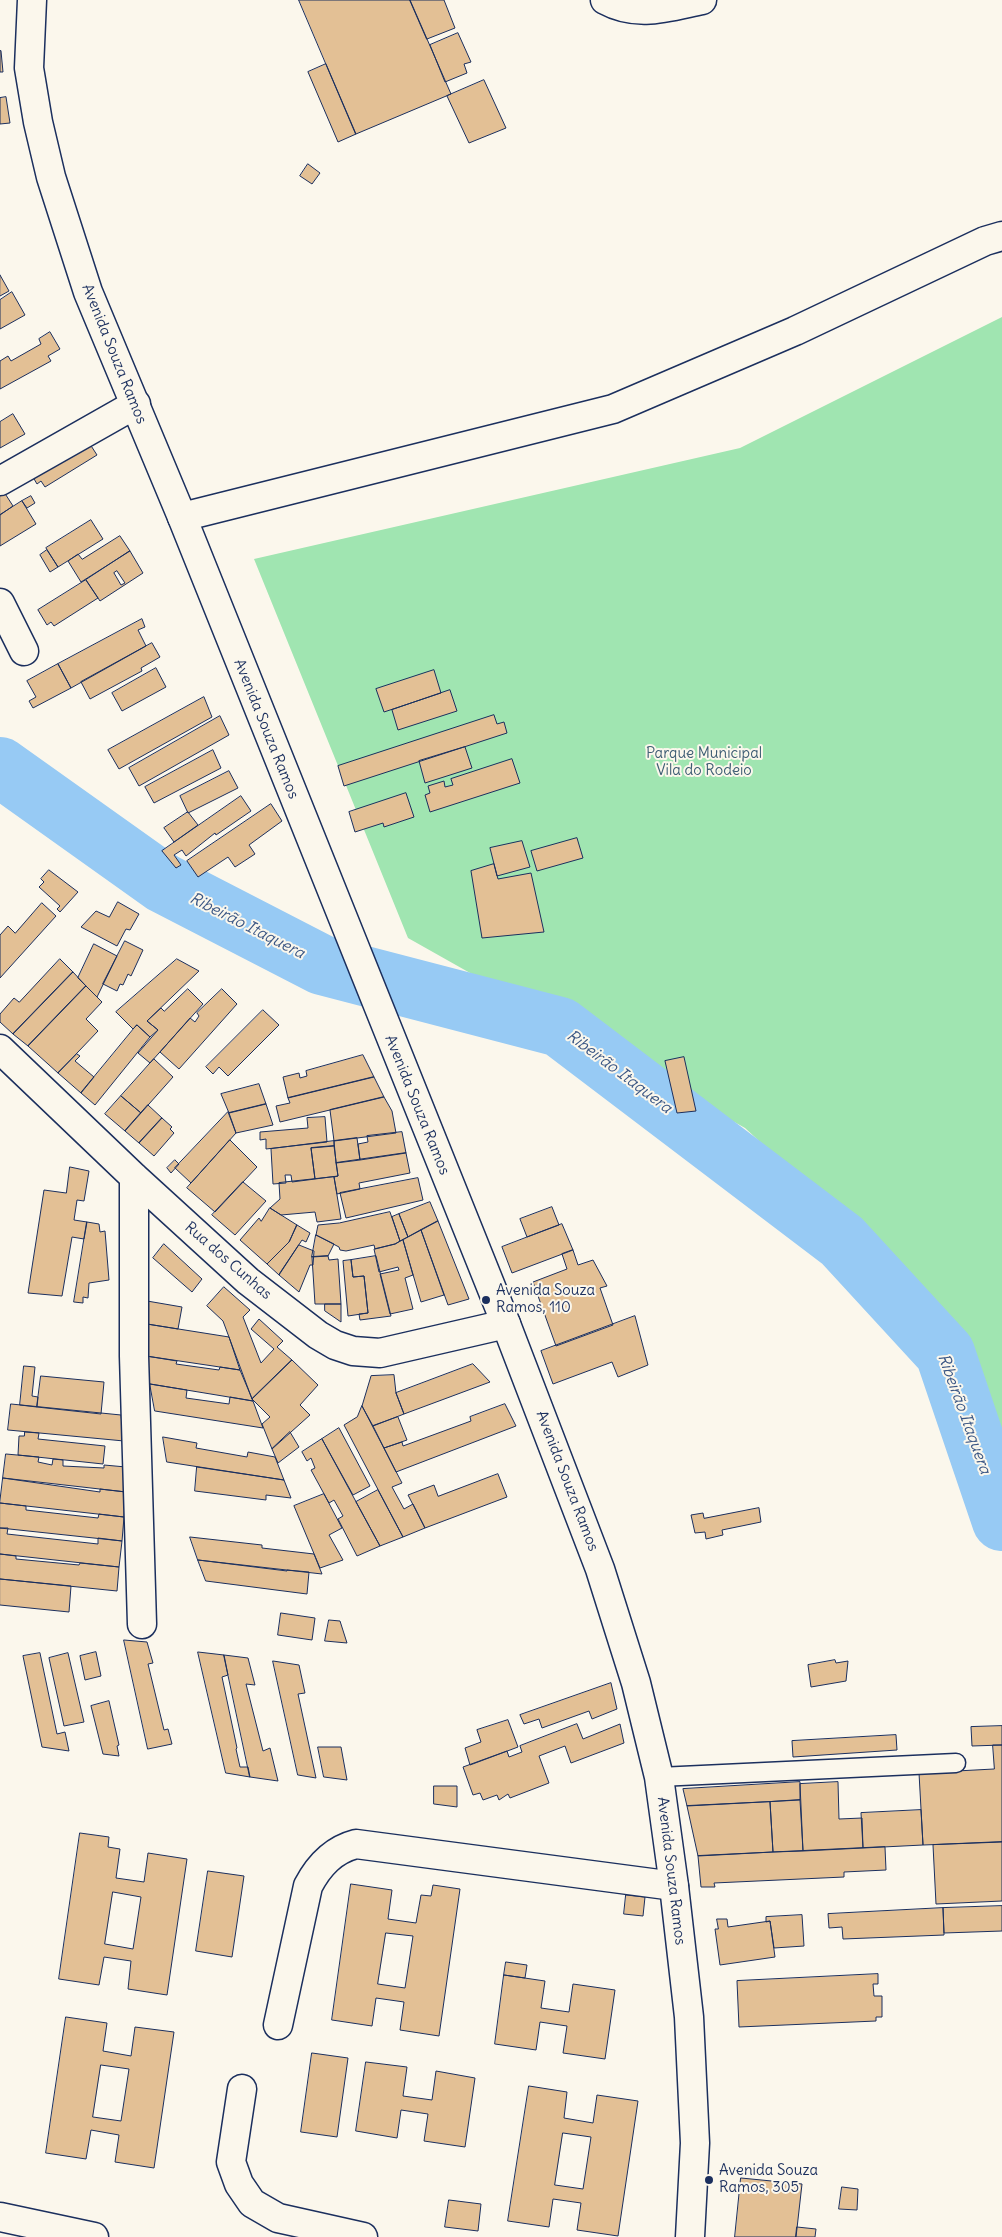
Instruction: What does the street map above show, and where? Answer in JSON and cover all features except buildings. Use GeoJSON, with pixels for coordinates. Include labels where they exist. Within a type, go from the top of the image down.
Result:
{"type":"FeatureCollection","features":[{"type":"Feature","properties":{"kind":"street","name":"Avenida Souza Ramos"},"geometry":{"type":"LineString","coordinates":[[32,0],[29,68],[38,122],[51,178],[88,292],[182,517],[506,1324],[600,1569],[636,1683],[659,1777],[689,2017],[695,2143],[690,2237]]}},
{"type":"Feature","properties":{"kind":"street"},"geometry":{"type":"LineString","coordinates":[[605,0],[618,7],[654,10],[702,0]]}},
{"type":"Feature","properties":{"kind":"street"},"geometry":{"type":"LineString","coordinates":[[182,517],[613,410],[795,331],[985,240],[1002,236]]}},
{"type":"Feature","properties":{"kind":"street"},"geometry":{"type":"LineString","coordinates":[[0,481],[136,404]]}},
{"type":"Feature","properties":{"kind":"street"},"geometry":{"type":"LineString","coordinates":[[0,603],[24,651]]}},
{"type":"Feature","properties":{"kind":"street","name":"Rua dos Cunhas"},"geometry":{"type":"LineString","coordinates":[[0,1049],[134,1177],[248,1282],[318,1336],[353,1351],[380,1353],[506,1324]]}},
{"type":"Feature","properties":{"kind":"street"},"geometry":{"type":"LineString","coordinates":[[134,1177],[134,1356],[142,1624]]}},
{"type":"Feature","properties":{"kind":"street"},"geometry":{"type":"LineString","coordinates":[[278,2025],[308,1886],[317,1870],[342,1848],[356,1844],[674,1886]]}},
{"type":"Feature","properties":{"kind":"street"},"geometry":{"type":"LineString","coordinates":[[242,2089],[230,2162],[239,2184],[252,2203],[278,2218],[363,2237]]}},
{"type":"Feature","properties":{"kind":"street"},"geometry":{"type":"LineString","coordinates":[[0,2217],[94,2237]]}},
{"type":"Feature","properties":{"kind":"lane"},"geometry":{"type":"LineString","coordinates":[[659,1777],[956,1764]]}},
{"type":"Feature","properties":{"kind":"green space","name":"Parque Municipal Vila do Rodeio"},"geometry":{"type":"Polygon","coordinates":[[[1002,317],[1002,1450],[953,1319],[745,1128],[408,938],[254,559],[740,448],[1002,317]]]}},
{"type":"Feature","properties":{"kind":"waterway","name":"Ribeirão Itaquera"},"geometry":{"type":"LineString","coordinates":[[0,767],[163,883],[322,965],[560,1027],[842,1241],[945,1353],[1002,1521]]}},
{"type":"Feature","properties":{"kind":"place","name":"Avenida Souza Ramos, 110"},"geometry":{"type":"Point","coordinates":[486,1300]}},
{"type":"Feature","properties":{"kind":"place","name":"Avenida Souza Ramos, 305"},"geometry":{"type":"Point","coordinates":[709,2180]}}]}
